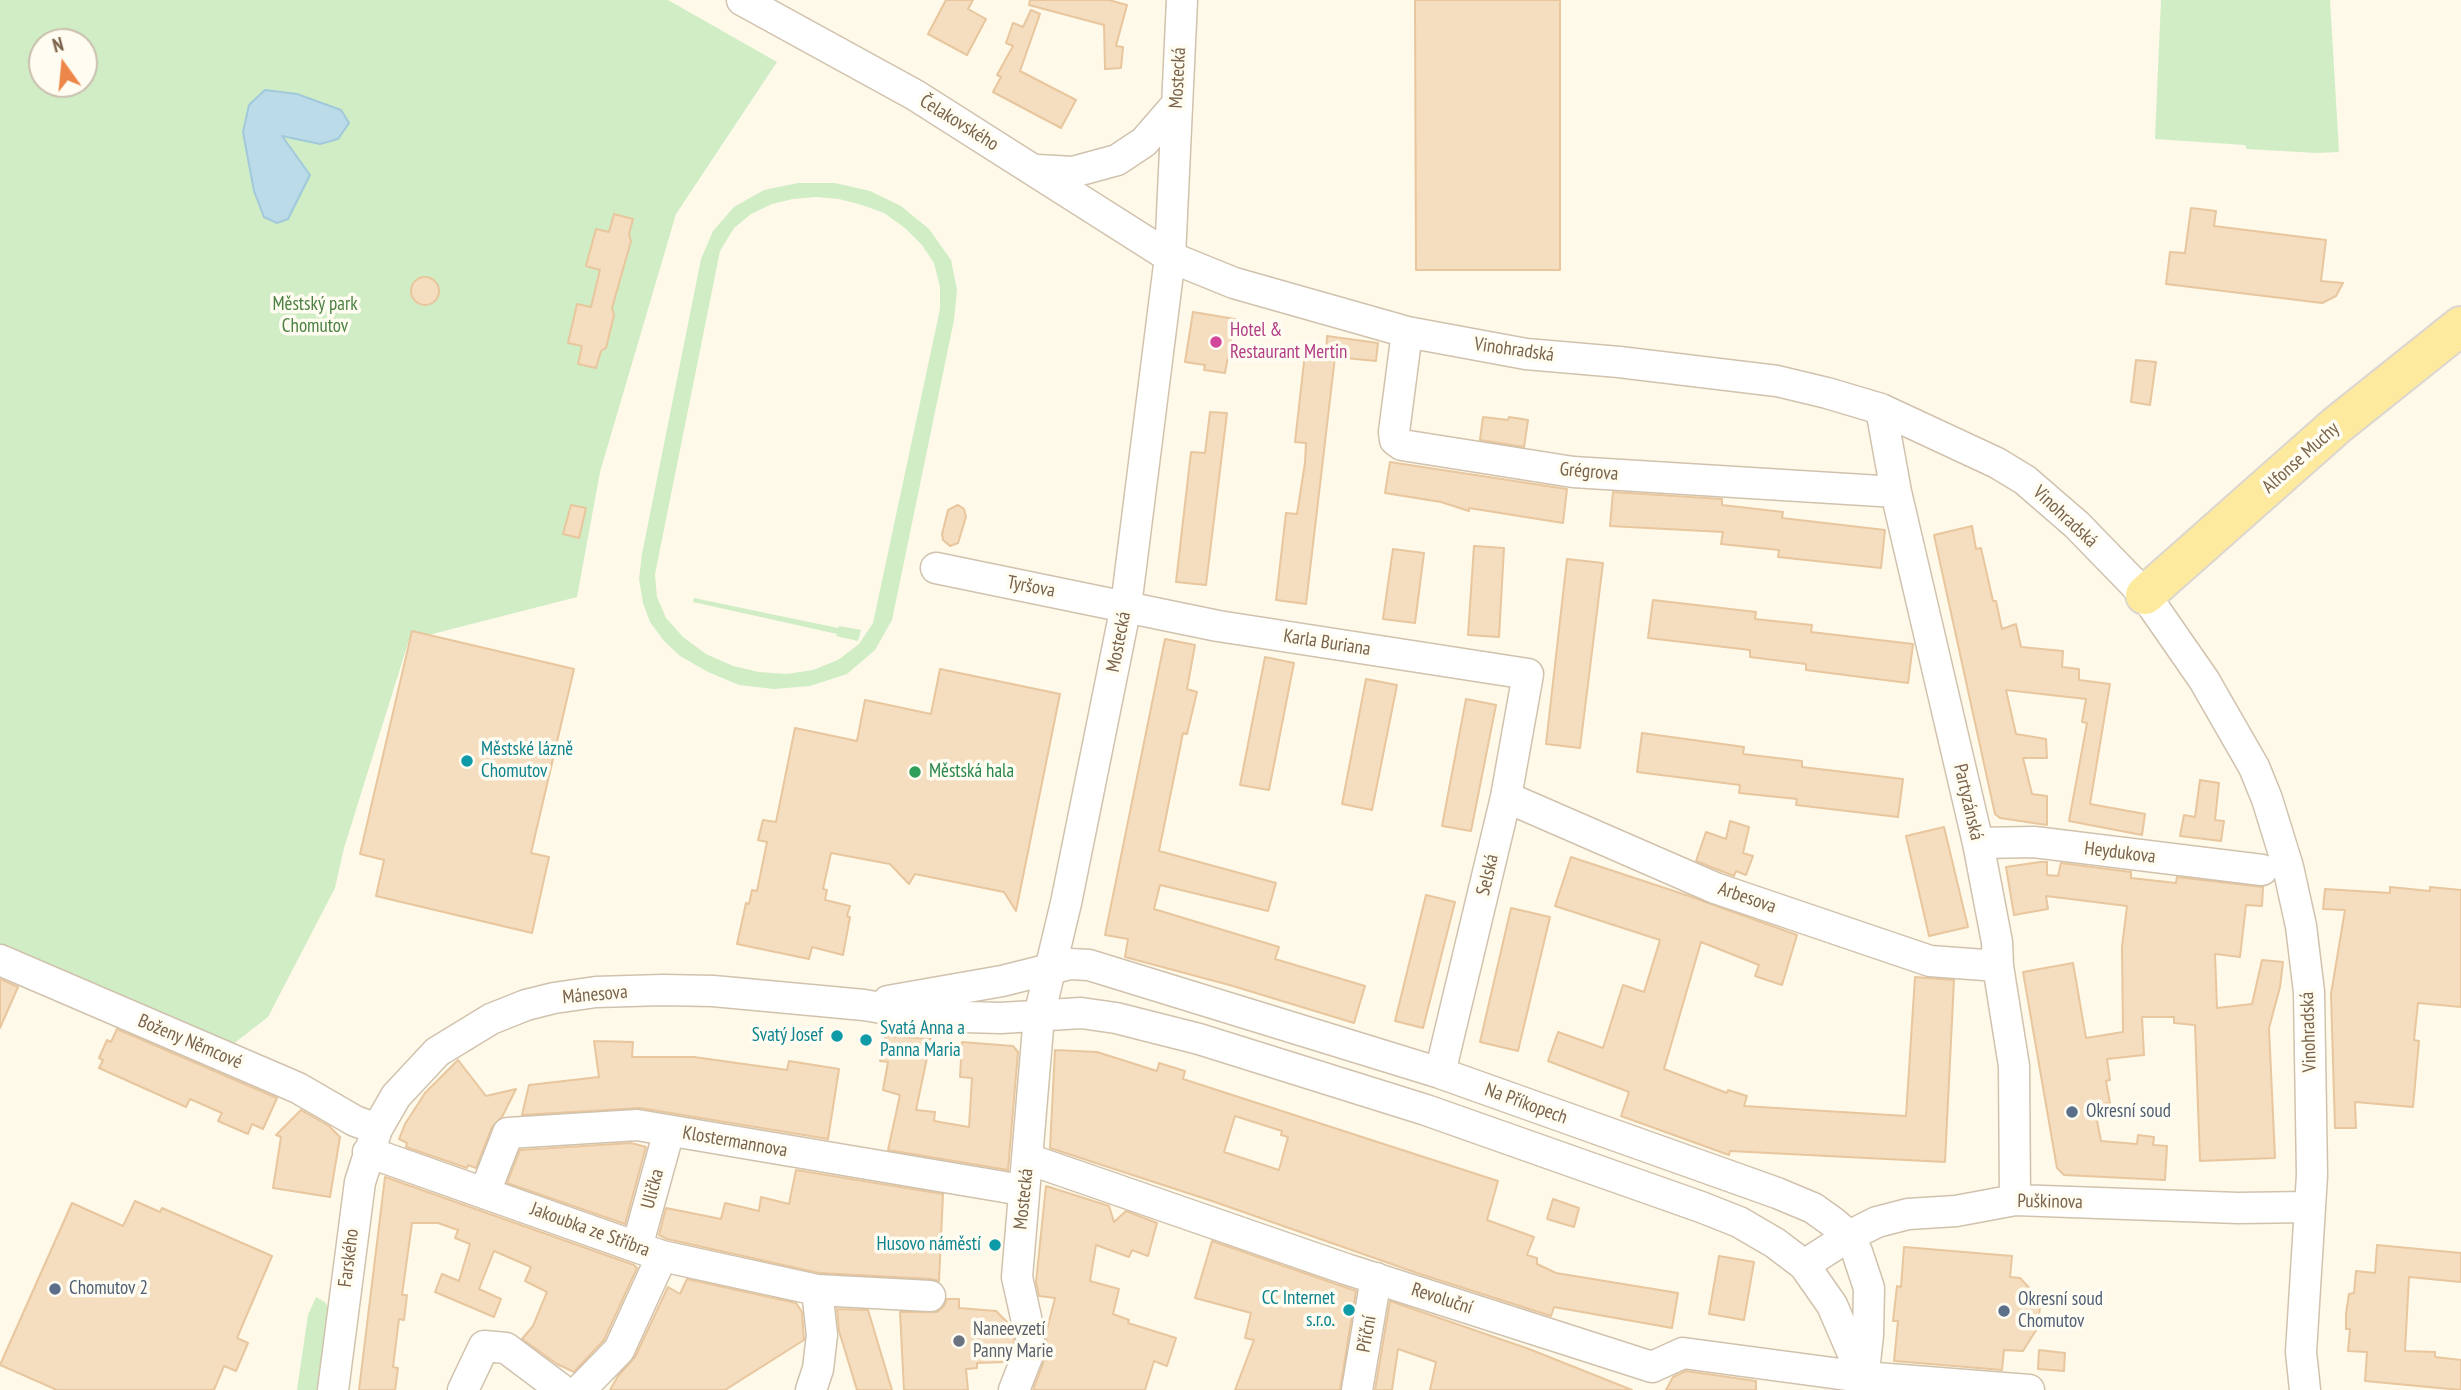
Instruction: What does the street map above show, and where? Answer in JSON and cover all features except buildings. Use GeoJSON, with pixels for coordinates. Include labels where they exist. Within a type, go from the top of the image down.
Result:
{"type":"FeatureCollection","features":[{"type":"Feature","properties":{"kind":"main road","name":"Alfonse Muchy"},"geometry":{"type":"LineString","coordinates":[[2145,595],[2337,425],[2461,326]]}},
{"type":"Feature","properties":{"kind":"street","name":"Čelakovského"},"geometry":{"type":"LineString","coordinates":[[742,0],[915,95],[1170,257]]}},
{"type":"Feature","properties":{"kind":"street","name":"Mostecká"},"geometry":{"type":"LineString","coordinates":[[1014,1390],[1030,1339],[1017,1277],[1022,1190],[1028,1159],[1039,1016],[1126,606],[1170,257],[1182,0]]}},
{"type":"Feature","properties":{"kind":"street"},"geometry":{"type":"LineString","coordinates":[[1035,170],[1073,172],[1117,160],[1144,142],[1177,104]]}},
{"type":"Feature","properties":{"kind":"street","name":"Vinohradská"},"geometry":{"type":"LineString","coordinates":[[1170,257],[1234,283],[1407,332],[1526,354],[1777,381],[1827,393],[1881,409],[1966,447],[2025,480],[2077,525],[2145,595],[2204,680],[2254,767],[2288,867],[2301,926],[2309,992],[2310,1207],[2301,1352],[2305,1390]]}},
{"type":"Feature","properties":{"kind":"street","name":"Grégrova"},"geometry":{"type":"LineString","coordinates":[[1407,332],[1394,432],[1395,440],[1402,445],[1573,472],[1896,492]]}},
{"type":"Feature","properties":{"kind":"street","name":"Partyzánská"},"geometry":{"type":"LineString","coordinates":[[1881,409],[1896,492],[1978,843],[1997,942],[1998,967],[2014,1066],[2015,1200]]}},
{"type":"Feature","properties":{"kind":"street","name":"Tyršova"},"geometry":{"type":"LineString","coordinates":[[936,568],[1126,606]]}},
{"type":"Feature","properties":{"kind":"street","name":"Karla Buriana"},"geometry":{"type":"LineString","coordinates":[[1126,606],[1218,626],[1528,674]]}},
{"type":"Feature","properties":{"kind":"street","name":"Selská"},"geometry":{"type":"LineString","coordinates":[[1440,1073],[1506,797],[1528,674]]}},
{"type":"Feature","properties":{"kind":"street","name":"Arbesova"},"geometry":{"type":"LineString","coordinates":[[1506,797],[1715,888],[1930,961],[1998,967]]}},
{"type":"Feature","properties":{"kind":"street","name":"Heydukova"},"geometry":{"type":"LineString","coordinates":[[1978,843],[2034,842],[2262,870]]}},
{"type":"Feature","properties":{"kind":"street","name":"Boženy Němcové"},"geometry":{"type":"LineString","coordinates":[[0,960],[298,1088],[355,1121],[373,1140]]}},
{"type":"Feature","properties":{"kind":"street","name":"Na Příkopech"},"geometry":{"type":"LineString","coordinates":[[1051,969],[1070,964],[1088,965],[1440,1073],[1814,1208],[1849,1236],[1865,1270],[1870,1288],[1863,1383]]}},
{"type":"Feature","properties":{"kind":"street","name":"Mánesova"},"geometry":{"type":"LineString","coordinates":[[864,1004],[1002,981],[1051,969]]}},
{"type":"Feature","properties":{"kind":"street","name":"Mánesova"},"geometry":{"type":"LineString","coordinates":[[373,1140],[396,1096],[437,1052],[491,1019],[526,1005],[554,998],[596,992],[713,991],[864,1004],[929,1016],[1039,1016]]}},
{"type":"Feature","properties":{"kind":"street","name":"Na Příkopech"},"geometry":{"type":"LineString","coordinates":[[1039,1016],[1081,1013],[1116,1018],[1199,1039],[1426,1110],[1740,1222],[1804,1265],[1832,1305],[1863,1383]]}},
{"type":"Feature","properties":{"kind":"street","name":"Klostermannova"},"geometry":{"type":"LineString","coordinates":[[485,1192],[508,1133],[637,1125],[1022,1190]]}},
{"type":"Feature","properties":{"kind":"street","name":"Ulička"},"geometry":{"type":"LineString","coordinates":[[580,1390],[619,1350],[649,1252],[668,1131]]}},
{"type":"Feature","properties":{"kind":"street","name":"Jakoubka ze Stříbra"},"geometry":{"type":"LineString","coordinates":[[373,1140],[485,1192],[649,1252],[817,1290]]}},
{"type":"Feature","properties":{"kind":"street","name":"Farského"},"geometry":{"type":"LineString","coordinates":[[333,1390],[360,1182],[373,1140]]}},
{"type":"Feature","properties":{"kind":"street","name":"Revoluční"},"geometry":{"type":"LineString","coordinates":[[1028,1159],[1376,1278],[1650,1378],[1684,1353],[1863,1383],[2029,1390]]}},
{"type":"Feature","properties":{"kind":"street","name":"Puškinova"},"geometry":{"type":"LineString","coordinates":[[1804,1265],[1849,1236],[1877,1222],[1908,1214],[1956,1211],[2015,1200],[2238,1208],[2310,1207]]}},
{"type":"Feature","properties":{"kind":"street","name":"Příční"},"geometry":{"type":"LineString","coordinates":[[1357,1390],[1376,1278]]}},
{"type":"Feature","properties":{"kind":"street"},"geometry":{"type":"LineString","coordinates":[[811,1390],[818,1369],[822,1335],[817,1290],[930,1297]]}},
{"type":"Feature","properties":{"kind":"street"},"geometry":{"type":"LineString","coordinates":[[463,1390],[484,1346],[506,1349],[562,1390]]}},
{"type":"Feature","properties":{"kind":"green space","name":"Městský park Chomutov"},"geometry":{"type":"Polygon","coordinates":[[[0,0],[668,0],[777,62],[676,214],[600,472],[577,597],[409,640],[344,848],[335,888],[268,1017],[219,1055],[0,960],[0,0]]]}},
{"type":"Feature","properties":{"kind":"green space"},"geometry":{"type":"Polygon","coordinates":[[[2161,0],[2330,0],[2339,152],[2247,149],[2245,145],[2155,139],[2161,0]]]}},
{"type":"Feature","properties":{"kind":"green space"},"geometry":{"type":"Polygon","coordinates":[[[798,183],[835,183],[870,191],[901,206],[929,229],[951,260],[957,290],[954,320],[892,620],[875,650],[847,674],[810,686],[774,689],[739,685],[680,656],[650,622],[639,579],[701,259],[713,231],[734,207],[764,190],[798,183]],[[816,197],[772,204],[751,214],[734,228],[720,251],[655,574],[657,597],[666,618],[683,637],[706,654],[733,666],[759,672],[787,674],[813,670],[838,660],[859,644],[873,623],[940,309],[940,287],[934,263],[922,245],[884,213],[839,199],[816,197]]]}},
{"type":"Feature","properties":{"kind":"green space"},"geometry":{"type":"Polygon","coordinates":[[[694,598],[838,628],[861,630],[858,641],[693,602],[694,598]]]}},
{"type":"Feature","properties":{"kind":"green space"},"geometry":{"type":"Polygon","coordinates":[[[316,1297],[328,1307],[320,1390],[297,1390],[308,1315],[316,1297]]]}},
{"type":"Feature","properties":{"kind":"water"},"geometry":{"type":"Polygon","coordinates":[[[265,90],[297,94],[341,110],[349,123],[338,139],[320,144],[282,136],[310,175],[288,219],[277,223],[264,217],[254,191],[243,132],[249,105],[265,90]]]}},
{"type":"Feature","properties":{"kind":"place","name":"Hotel & Restaurant Mertin"},"geometry":{"type":"Point","coordinates":[1216,342]}},
{"type":"Feature","properties":{"kind":"place","name":"Městské lázně Chomutov"},"geometry":{"type":"Point","coordinates":[467,761]}},
{"type":"Feature","properties":{"kind":"place","name":"Městská hala"},"geometry":{"type":"Point","coordinates":[915,772]}},
{"type":"Feature","properties":{"kind":"place","name":"Svatý Josef"},"geometry":{"type":"Point","coordinates":[837,1036]}},
{"type":"Feature","properties":{"kind":"place","name":"Svatá Anna a Panna Maria"},"geometry":{"type":"Point","coordinates":[866,1040]}},
{"type":"Feature","properties":{"kind":"place","name":"Okresní soud"},"geometry":{"type":"Point","coordinates":[2072,1112]}},
{"type":"Feature","properties":{"kind":"place","name":"Husovo náměstí"},"geometry":{"type":"Point","coordinates":[995,1245]}},
{"type":"Feature","properties":{"kind":"place","name":"Chomutov 2"},"geometry":{"type":"Point","coordinates":[55,1289]}},
{"type":"Feature","properties":{"kind":"place","name":"CC Internet s.r.o."},"geometry":{"type":"Point","coordinates":[1349,1310]}},
{"type":"Feature","properties":{"kind":"place","name":"Okresní soud Chomutov"},"geometry":{"type":"Point","coordinates":[2004,1311]}},
{"type":"Feature","properties":{"kind":"place","name":"Naneevzetí Panny Marie"},"geometry":{"type":"Point","coordinates":[959,1341]}}]}
